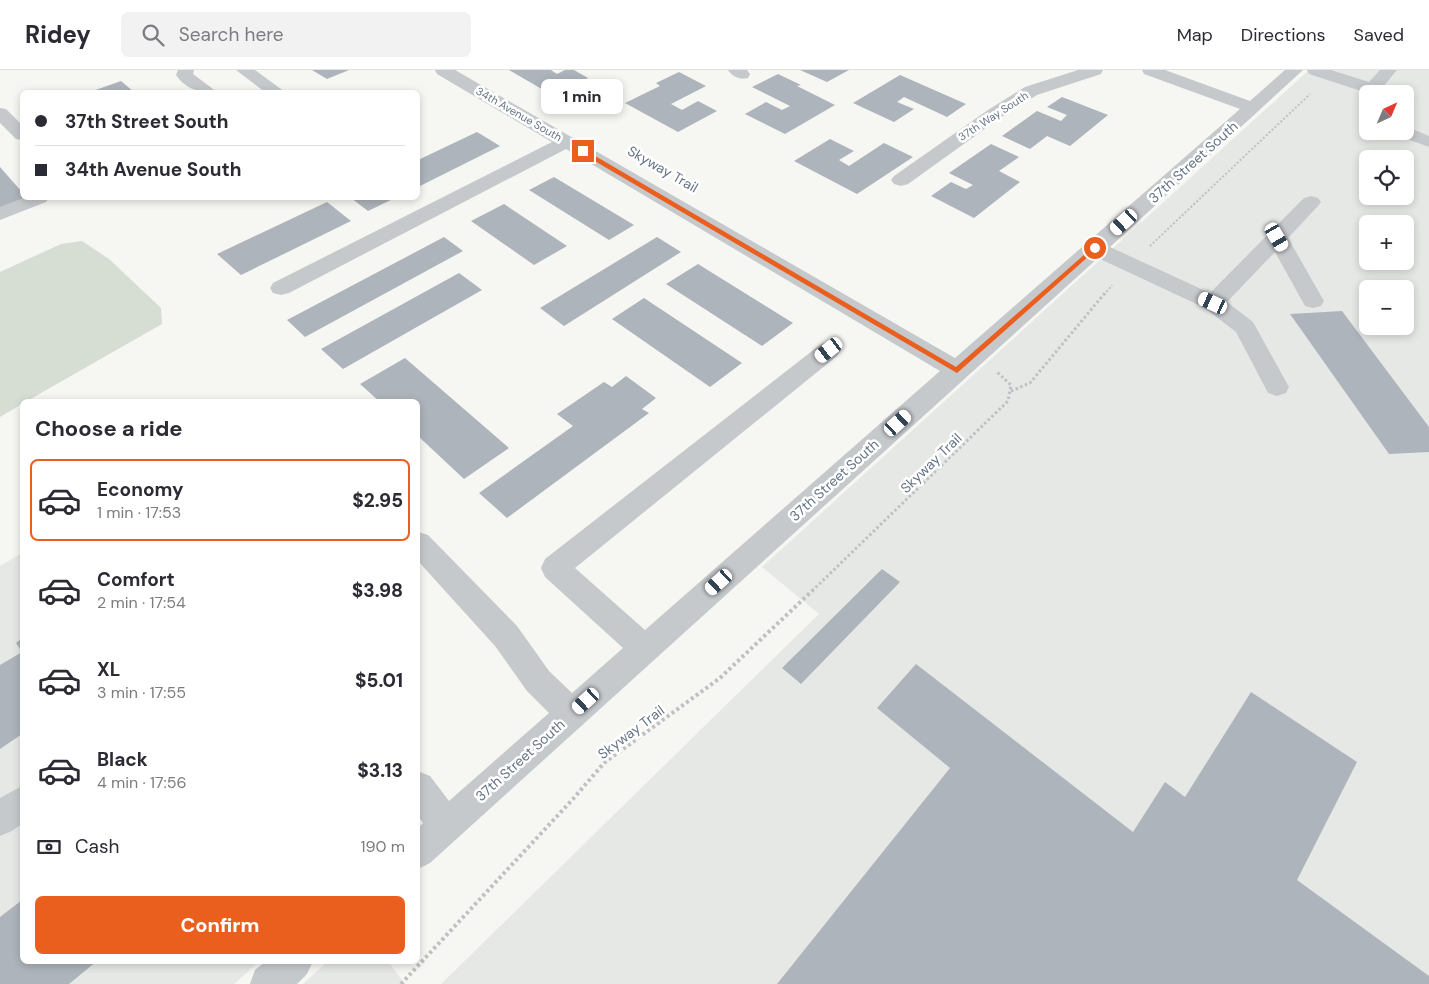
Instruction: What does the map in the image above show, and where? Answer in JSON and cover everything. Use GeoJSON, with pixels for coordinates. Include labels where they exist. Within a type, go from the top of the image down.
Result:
{"type":"FeatureCollection","features":[{"type":"Feature","properties":{"kind":"street"},"geometry":{"type":"LineString","coordinates":[[186,70],[184,75],[205,90]]}},
{"type":"Feature","properties":{"kind":"street"},"geometry":{"type":"LineString","coordinates":[[244,70],[273,90]]}},
{"type":"Feature","properties":{"kind":"street","name":"34th Avenue South"},"geometry":{"type":"LineString","coordinates":[[443,70],[566,142],[964,364]]}},
{"type":"Feature","properties":{"kind":"street","name":"37th Way South"},"geometry":{"type":"LineString","coordinates":[[901,180],[994,114],[1032,91],[1095,70]]}},
{"type":"Feature","properties":{"kind":"street"},"geometry":{"type":"LineString","coordinates":[[1150,70],[1253,108]]}},
{"type":"Feature","properties":{"kind":"street","name":"37th Street South"},"geometry":{"type":"LineString","coordinates":[[420,849],[1295,70]]}},
{"type":"Feature","properties":{"kind":"street"},"geometry":{"type":"LineString","coordinates":[[1374,85],[1384,71]]}},
{"type":"Feature","properties":{"kind":"street"},"geometry":{"type":"LineString","coordinates":[[1322,72],[1359,88]]}},
{"type":"Feature","properties":{"kind":"street"},"geometry":{"type":"LineString","coordinates":[[0,113],[20,133]]}},
{"type":"Feature","properties":{"kind":"street"},"geometry":{"type":"LineString","coordinates":[[1414,136],[1429,142]]}},
{"type":"Feature","properties":{"kind":"street"},"geometry":{"type":"LineString","coordinates":[[281,288],[566,142]]}},
{"type":"Feature","properties":{"kind":"street"},"geometry":{"type":"LineString","coordinates":[[0,214],[35,200]]}},
{"type":"Feature","properties":{"kind":"street"},"geometry":{"type":"LineString","coordinates":[[1213,303],[1311,202]]}},
{"type":"Feature","properties":{"kind":"street"},"geometry":{"type":"LineString","coordinates":[[1277,237],[1313,301]]}},
{"type":"Feature","properties":{"kind":"street"},"geometry":{"type":"LineString","coordinates":[[1095,248],[1213,303],[1245,327],[1278,387]]}},
{"type":"Feature","properties":{"kind":"street"},"geometry":{"type":"LineString","coordinates":[[644,649],[555,568],[829,350]]}},
{"type":"Feature","properties":{"kind":"street"},"geometry":{"type":"LineString","coordinates":[[420,545],[506,636],[538,681],[571,714]]}},
{"type":"Feature","properties":{"kind":"street"},"geometry":{"type":"LineString","coordinates":[[420,791],[446,826]]}},
{"type":"Feature","properties":{"kind":"street"},"geometry":{"type":"LineString","coordinates":[[0,819],[20,804]]}},
{"type":"Feature","properties":{"kind":"street"},"geometry":{"type":"LineString","coordinates":[[268,984],[291,964]]}},
{"type":"Feature","properties":{"kind":"path"},"geometry":{"type":"LineString","coordinates":[[1010,391],[1030,383],[1131,264],[1322,72]]}},
{"type":"Feature","properties":{"kind":"path"},"geometry":{"type":"LineString","coordinates":[[964,364],[999,373],[1012,385],[1010,391]]}},
{"type":"Feature","properties":{"kind":"path","name":"Skyway Trail"},"geometry":{"type":"LineString","coordinates":[[402,984],[573,800],[604,762],[720,678],[845,560],[1008,401],[1010,391]]}},
{"type":"Feature","properties":{"kind":"shaded area"},"geometry":{"type":"Polygon","coordinates":[[[1309,70],[1429,70],[1429,984],[441,984],[819,614],[762,567],[1309,70]]]}},
{"type":"Feature","properties":{"kind":"shaded area"},"geometry":{"type":"Polygon","coordinates":[[[82,241],[109,259],[161,308],[162,324],[31,399],[20,399],[20,405],[0,417],[0,272],[61,244],[82,241]]]}},
{"type":"Feature","properties":{"kind":"shaded area"},"geometry":{"type":"Polygon","coordinates":[[[20,554],[20,964],[257,964],[234,984],[0,984],[0,566],[20,554]]]}},
{"type":"Feature","properties":{"kind":"shaded area"},"geometry":{"type":"Polygon","coordinates":[[[325,964],[390,964],[405,984],[303,984],[325,964]]]}},
{"type":"Feature","properties":{"kind":"building"},"geometry":{"type":"Polygon","coordinates":[[[312,70],[349,70],[327,79],[312,70]]]}},
{"type":"Feature","properties":{"kind":"building"},"geometry":{"type":"Polygon","coordinates":[[[509,70],[551,70],[557,74],[565,70],[574,70],[588,78],[552,95],[509,70]]]}},
{"type":"Feature","properties":{"kind":"building"},"geometry":{"type":"Polygon","coordinates":[[[800,70],[849,70],[827,82],[800,70]]]}},
{"type":"Feature","properties":{"kind":"building"},"geometry":{"type":"Polygon","coordinates":[[[679,72],[706,86],[671,104],[682,110],[698,101],[717,111],[678,132],[625,103],[660,86],[656,83],[679,72]]]}},
{"type":"Feature","properties":{"kind":"building"},"geometry":{"type":"Polygon","coordinates":[[[778,74],[835,105],[785,134],[745,114],[766,102],[782,110],[790,106],[752,87],[778,74]]]}},
{"type":"Feature","properties":{"kind":"building"},"geometry":{"type":"Polygon","coordinates":[[[900,75],[966,104],[947,117],[904,97],[897,102],[914,109],[894,122],[853,103],[900,75]]]}},
{"type":"Feature","properties":{"kind":"building"},"geometry":{"type":"Polygon","coordinates":[[[121,81],[132,90],[96,90],[121,81]]]}},
{"type":"Feature","properties":{"kind":"building"},"geometry":{"type":"Polygon","coordinates":[[[1062,97],[1108,115],[1070,146],[1047,136],[1030,149],[1002,136],[1037,111],[1061,121],[1067,115],[1047,107],[1062,97]]]}},
{"type":"Feature","properties":{"kind":"building"},"geometry":{"type":"Polygon","coordinates":[[[477,132],[500,146],[420,186],[420,159],[477,132]]]}},
{"type":"Feature","properties":{"kind":"building"},"geometry":{"type":"Polygon","coordinates":[[[830,139],[854,151],[839,160],[849,166],[884,143],[913,157],[857,194],[794,161],[830,139]]]}},
{"type":"Feature","properties":{"kind":"building"},"geometry":{"type":"Polygon","coordinates":[[[991,144],[1019,157],[999,171],[1020,182],[974,218],[931,196],[951,182],[966,189],[973,185],[949,173],[991,144]]]}},
{"type":"Feature","properties":{"kind":"building"},"geometry":{"type":"Polygon","coordinates":[[[0,167],[20,190],[20,200],[22,200],[0,208],[0,167]]]}},
{"type":"Feature","properties":{"kind":"building"},"geometry":{"type":"Polygon","coordinates":[[[554,177],[634,225],[609,240],[529,190],[554,177]]]}},
{"type":"Feature","properties":{"kind":"building"},"geometry":{"type":"Polygon","coordinates":[[[354,200],[391,200],[368,211],[354,200]]]}},
{"type":"Feature","properties":{"kind":"building"},"geometry":{"type":"Polygon","coordinates":[[[327,202],[351,221],[241,275],[217,254],[327,202]]]}},
{"type":"Feature","properties":{"kind":"building"},"geometry":{"type":"Polygon","coordinates":[[[504,204],[567,246],[534,265],[471,221],[504,204]]]}},
{"type":"Feature","properties":{"kind":"building"},"geometry":{"type":"Polygon","coordinates":[[[444,237],[463,251],[305,337],[287,320],[444,237]]]}},
{"type":"Feature","properties":{"kind":"building"},"geometry":{"type":"Polygon","coordinates":[[[657,237],[681,252],[564,326],[540,308],[657,237]]]}},
{"type":"Feature","properties":{"kind":"building"},"geometry":{"type":"Polygon","coordinates":[[[698,264],[793,323],[762,346],[666,284],[698,264]]]}},
{"type":"Feature","properties":{"kind":"building"},"geometry":{"type":"Polygon","coordinates":[[[459,273],[482,290],[343,369],[321,349],[459,273]]]}},
{"type":"Feature","properties":{"kind":"building"},"geometry":{"type":"Polygon","coordinates":[[[644,298],[742,363],[710,387],[612,319],[644,298]]]}},
{"type":"Feature","properties":{"kind":"building"},"geometry":{"type":"Polygon","coordinates":[[[1342,311],[1429,427],[1429,452],[1389,454],[1290,314],[1342,311]]]}},
{"type":"Feature","properties":{"kind":"building"},"geometry":{"type":"Polygon","coordinates":[[[405,358],[509,448],[464,479],[420,438],[420,399],[377,399],[360,384],[405,358]]]}},
{"type":"Feature","properties":{"kind":"building"},"geometry":{"type":"Polygon","coordinates":[[[626,376],[656,398],[642,409],[649,413],[507,518],[479,493],[573,426],[557,414],[604,382],[612,387],[626,376]]]}},
{"type":"Feature","properties":{"kind":"building"},"geometry":{"type":"Polygon","coordinates":[[[882,569],[900,582],[801,684],[782,668],[882,569]]]}},
{"type":"Feature","properties":{"kind":"building"},"geometry":{"type":"Polygon","coordinates":[[[20,640],[20,649],[16,643],[20,640]]]}},
{"type":"Feature","properties":{"kind":"building"},"geometry":{"type":"Polygon","coordinates":[[[20,653],[20,735],[0,749],[0,665],[20,653]]]}},
{"type":"Feature","properties":{"kind":"building"},"geometry":{"type":"Polygon","coordinates":[[[916,664],[1133,832],[1165,782],[1185,797],[1251,692],[1357,762],[1297,880],[1429,976],[1429,984],[777,984],[950,768],[877,708],[916,664]]]}},
{"type":"Feature","properties":{"kind":"building"},"geometry":{"type":"Polygon","coordinates":[[[20,902],[20,964],[93,964],[69,984],[0,984],[0,917],[20,902]]]}},
{"type":"Feature","properties":{"kind":"route"},"geometry":{"type":"LineString","coordinates":[[583,151],[957,370],[1095,248]]}}]}
